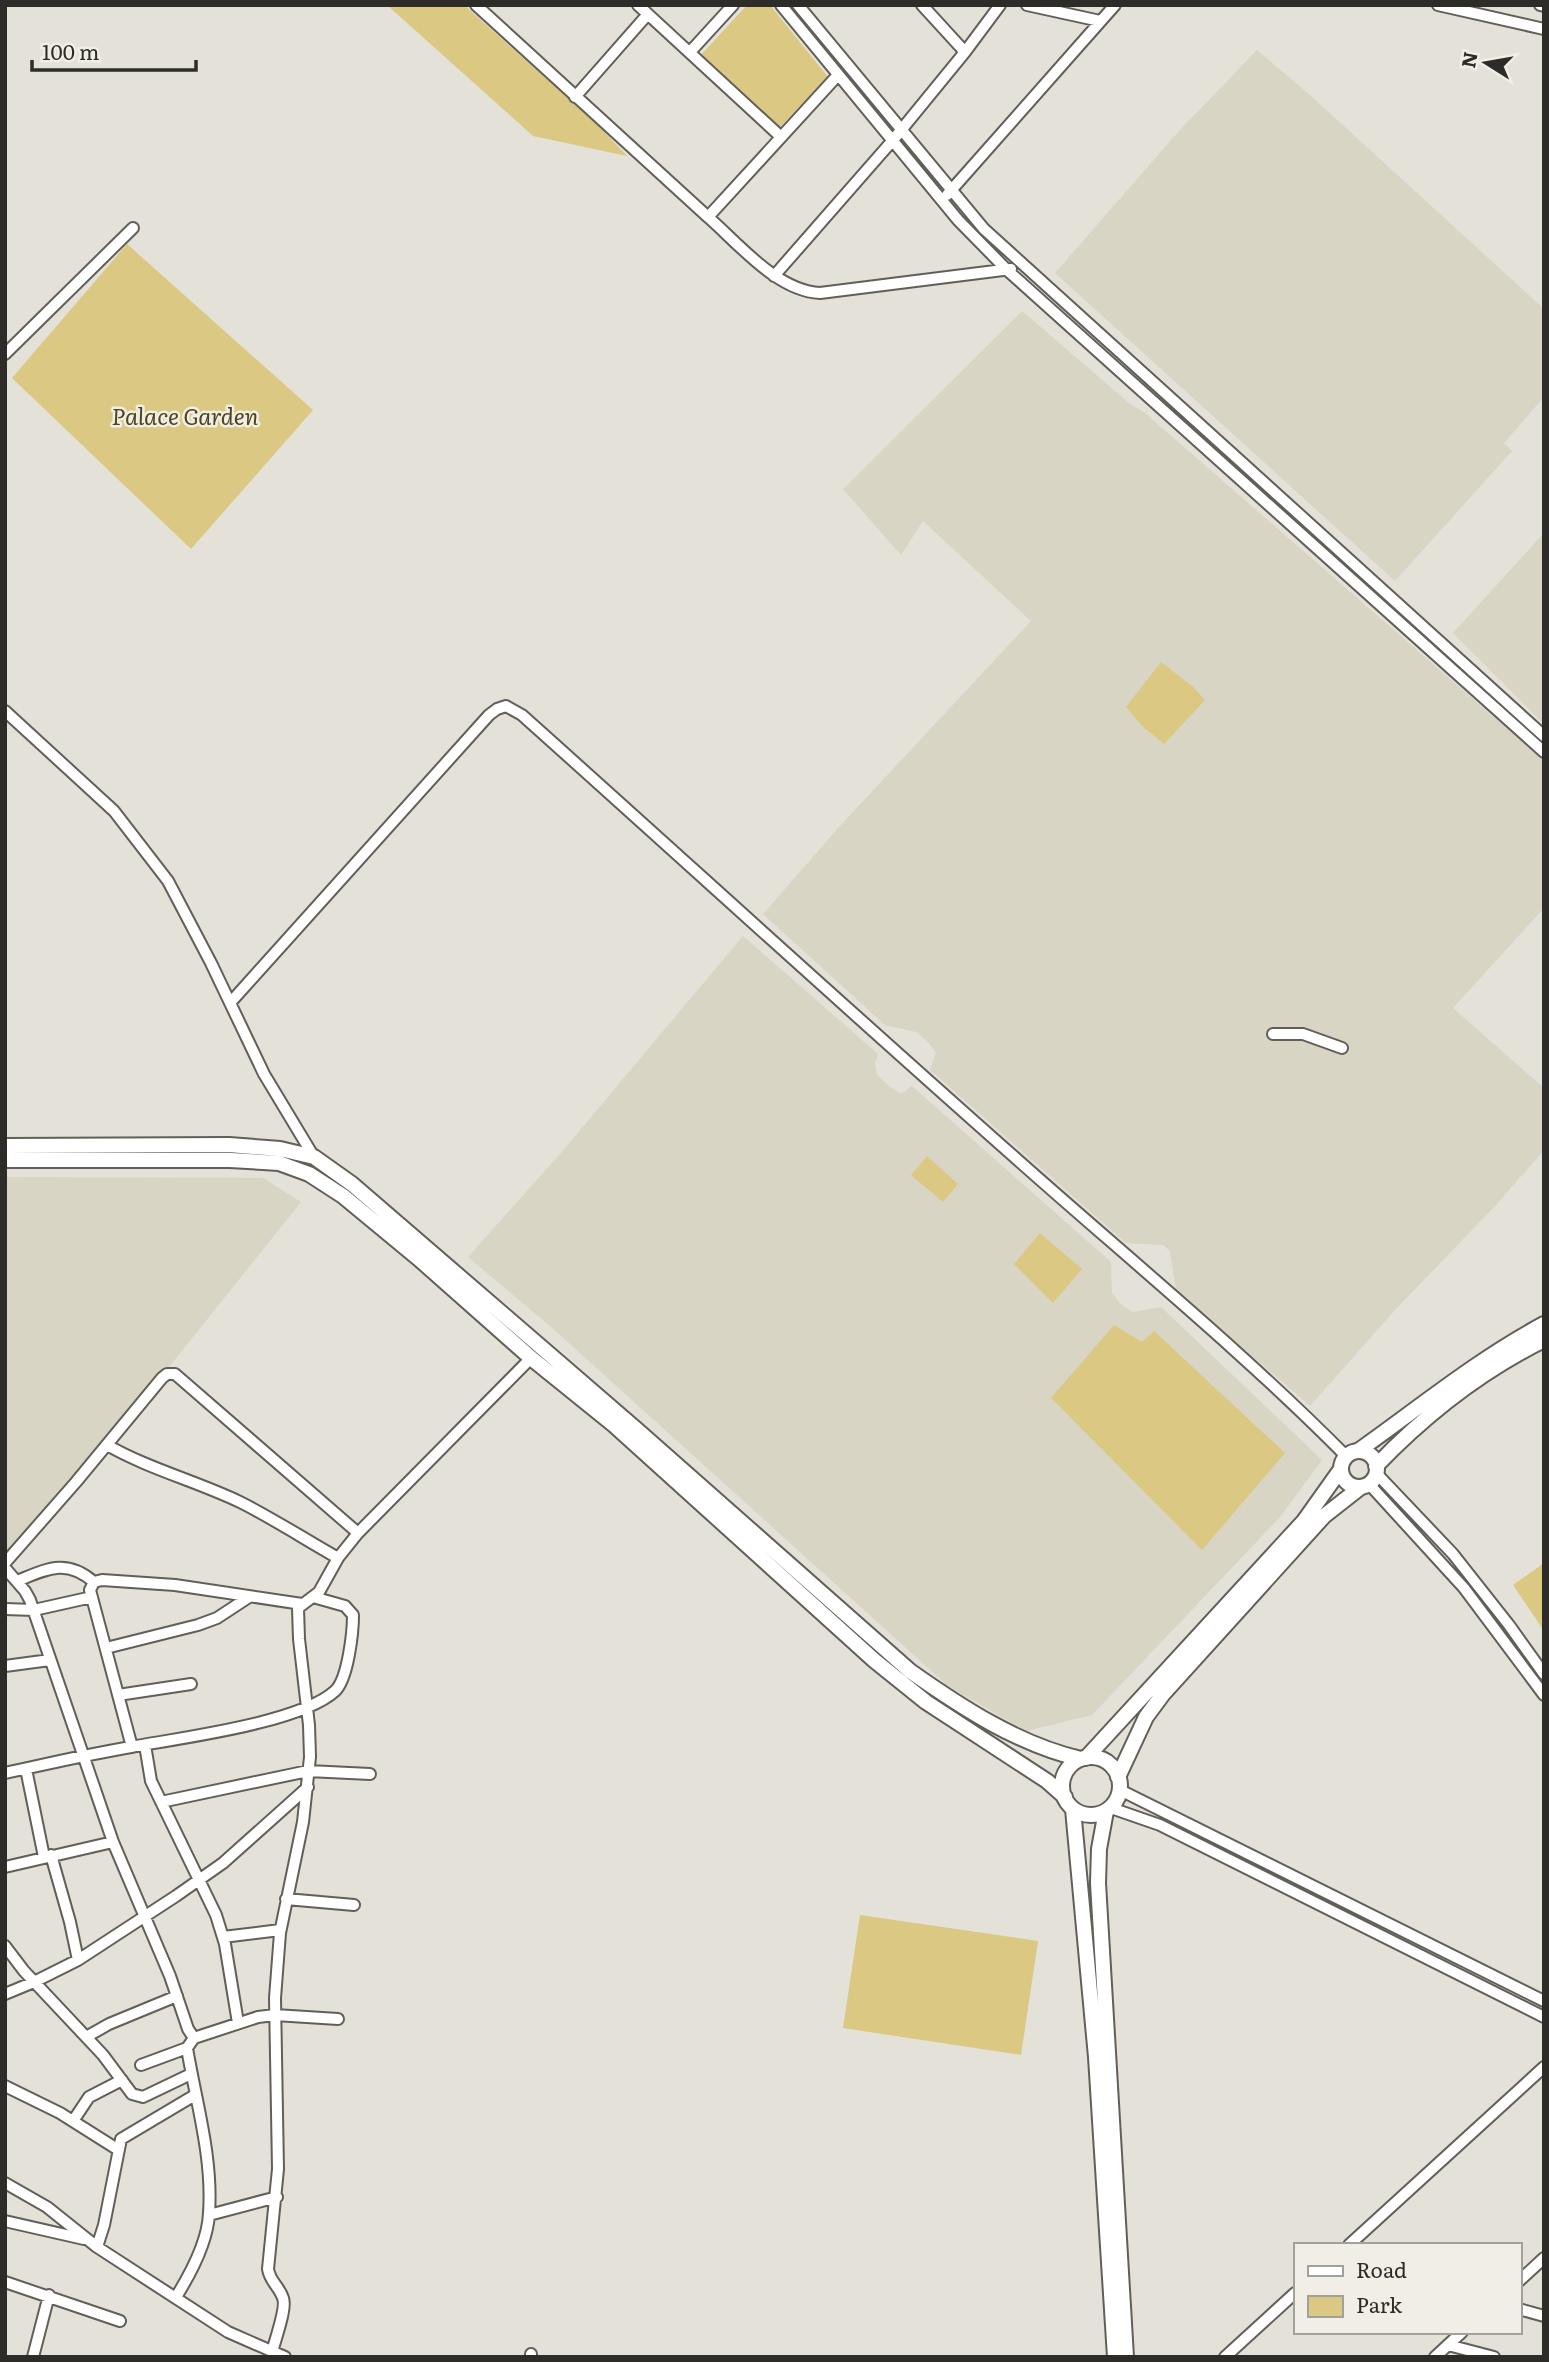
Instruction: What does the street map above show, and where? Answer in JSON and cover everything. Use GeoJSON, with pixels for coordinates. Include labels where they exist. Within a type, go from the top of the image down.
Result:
{"type":"FeatureCollection","features":[{"type":"Feature","properties":{"kind":"main road"},"geometry":{"type":"LineString","coordinates":[[5,1146],[229,1145],[280,1149],[314,1157],[352,1184],[636,1429],[910,1671],[951,1700],[1039,1747],[1083,1759]]}},
{"type":"Feature","properties":{"kind":"main road"},"geometry":{"type":"LineString","coordinates":[[5,1160],[230,1160],[279,1163],[309,1174],[343,1196],[531,1358],[614,1425],[875,1661],[926,1702],[1047,1781],[1069,1803],[1086,1815],[1108,1810]]}},
{"type":"Feature","properties":{"kind":"main road"},"geometry":{"type":"LineString","coordinates":[[1083,1759],[1304,1521],[1348,1458],[1485,1357],[1544,1324]]}},
{"type":"Feature","properties":{"kind":"main road"},"geometry":{"type":"LineString","coordinates":[[1126,2357],[1098,1883],[1099,1849],[1108,1810],[1117,1800],[1119,1783],[1146,1717],[1163,1694],[1324,1516],[1370,1477],[1408,1433],[1449,1398],[1500,1363],[1544,1340]]}},
{"type":"Feature","properties":{"kind":"main road"},"geometry":{"type":"LineString","coordinates":[[1348,1458],[1367,1453],[1373,1458],[1370,1477]]}},
{"type":"Feature","properties":{"kind":"main road"},"geometry":{"type":"LineString","coordinates":[[1348,1458],[1343,1479],[1351,1485],[1370,1477]]}},
{"type":"Feature","properties":{"kind":"main road"},"geometry":{"type":"LineString","coordinates":[[1115,2357],[1096,2057],[1069,1803],[1064,1779],[1073,1764],[1093,1757],[1107,1762],[1119,1783]]}},
{"type":"Feature","properties":{"kind":"street"},"geometry":{"type":"LineString","coordinates":[[476,5],[774,276],[792,287],[808,293],[820,293],[1024,267]]}},
{"type":"Feature","properties":{"kind":"street"},"geometry":{"type":"LineString","coordinates":[[639,5],[780,136]]}},
{"type":"Feature","properties":{"kind":"street"},"geometry":{"type":"LineString","coordinates":[[690,52],[733,5]]}},
{"type":"Feature","properties":{"kind":"street"},"geometry":{"type":"LineString","coordinates":[[781,5],[942,201],[1007,270],[1544,752]]}},
{"type":"Feature","properties":{"kind":"street"},"geometry":{"type":"LineString","coordinates":[[798,5],[984,229],[1544,736]]}},
{"type":"Feature","properties":{"kind":"street"},"geometry":{"type":"LineString","coordinates":[[922,5],[965,52]]}},
{"type":"Feature","properties":{"kind":"street"},"geometry":{"type":"LineString","coordinates":[[774,276],[893,140],[1000,5]]}},
{"type":"Feature","properties":{"kind":"street"},"geometry":{"type":"LineString","coordinates":[[1027,5],[1100,21]]}},
{"type":"Feature","properties":{"kind":"street"},"geometry":{"type":"LineString","coordinates":[[942,201],[1115,5]]}},
{"type":"Feature","properties":{"kind":"street"},"geometry":{"type":"LineString","coordinates":[[1438,5],[1544,29]]}},
{"type":"Feature","properties":{"kind":"street"},"geometry":{"type":"LineString","coordinates":[[575,97],[648,14]]}},
{"type":"Feature","properties":{"kind":"street"},"geometry":{"type":"LineString","coordinates":[[708,217],[838,75]]}},
{"type":"Feature","properties":{"kind":"street"},"geometry":{"type":"LineString","coordinates":[[5,354],[132,228]]}},
{"type":"Feature","properties":{"kind":"street"},"geometry":{"type":"LineString","coordinates":[[230,1003],[489,715],[506,706],[522,715],[1010,1154],[1146,1272],[1316,1425],[1348,1458]]}},
{"type":"Feature","properties":{"kind":"street"},"geometry":{"type":"LineString","coordinates":[[5,711],[114,811],[168,881],[264,1074],[314,1157]]}},
{"type":"Feature","properties":{"kind":"street"},"geometry":{"type":"LineString","coordinates":[[1273,1034],[1303,1034],[1342,1048]]}},
{"type":"Feature","properties":{"kind":"street"},"geometry":{"type":"LineString","coordinates":[[272,2352],[284,2303],[279,2290],[269,2279],[268,2269],[277,2197],[275,2015],[280,1930],[308,1787],[308,1707],[297,1614],[302,1604],[313,1597],[358,1533],[531,1358]]}},
{"type":"Feature","properties":{"kind":"street"},"geometry":{"type":"LineString","coordinates":[[194,2038],[188,2029],[145,1916],[113,1842],[34,1610],[25,1591],[5,1566],[167,1374],[175,1374],[358,1533]]}},
{"type":"Feature","properties":{"kind":"street"},"geometry":{"type":"LineString","coordinates":[[107,1445],[132,1460],[240,1502],[338,1558]]}},
{"type":"Feature","properties":{"kind":"street"},"geometry":{"type":"LineString","coordinates":[[1370,1477],[1453,1554],[1544,1674]]}},
{"type":"Feature","properties":{"kind":"street"},"geometry":{"type":"LineString","coordinates":[[1370,1477],[1464,1588],[1544,1695]]}},
{"type":"Feature","properties":{"kind":"street"},"geometry":{"type":"LineString","coordinates":[[17,1580],[59,1567],[76,1570],[94,1582],[103,1580],[175,1585],[302,1604]]}},
{"type":"Feature","properties":{"kind":"street"},"geometry":{"type":"LineString","coordinates":[[94,1582],[90,1590],[131,1746]]}},
{"type":"Feature","properties":{"kind":"street"},"geometry":{"type":"LineString","coordinates":[[5,1609],[34,1610],[92,1597]]}},
{"type":"Feature","properties":{"kind":"street"},"geometry":{"type":"LineString","coordinates":[[106,1648],[198,1625],[217,1618],[249,1597]]}},
{"type":"Feature","properties":{"kind":"street"},"geometry":{"type":"LineString","coordinates":[[5,1773],[131,1746],[197,1736],[308,1707],[337,1690],[346,1667],[353,1624],[353,1615],[345,1606],[313,1597]]}},
{"type":"Feature","properties":{"kind":"street"},"geometry":{"type":"LineString","coordinates":[[5,1666],[50,1661]]}},
{"type":"Feature","properties":{"kind":"street"},"geometry":{"type":"LineString","coordinates":[[118,1695],[191,1684]]}},
{"type":"Feature","properties":{"kind":"street"},"geometry":{"type":"LineString","coordinates":[[145,1745],[151,1781],[216,1915],[223,1937],[238,2023]]}},
{"type":"Feature","properties":{"kind":"street"},"geometry":{"type":"LineString","coordinates":[[26,1769],[78,1960]]}},
{"type":"Feature","properties":{"kind":"street"},"geometry":{"type":"LineString","coordinates":[[161,1802],[308,1771],[370,1774]]}},
{"type":"Feature","properties":{"kind":"street"},"geometry":{"type":"LineString","coordinates":[[1119,1783],[1544,2001]]}},
{"type":"Feature","properties":{"kind":"street"},"geometry":{"type":"LineString","coordinates":[[5,1994],[78,1960],[199,1880],[223,1863],[308,1787]]}},
{"type":"Feature","properties":{"kind":"street"},"geometry":{"type":"LineString","coordinates":[[1108,1810],[1160,1825],[1544,2017]]}},
{"type":"Feature","properties":{"kind":"street"},"geometry":{"type":"LineString","coordinates":[[5,1867],[113,1842]]}},
{"type":"Feature","properties":{"kind":"street"},"geometry":{"type":"LineString","coordinates":[[286,1899],[354,1905]]}},
{"type":"Feature","properties":{"kind":"street"},"geometry":{"type":"LineString","coordinates":[[223,1937],[280,1930]]}},
{"type":"Feature","properties":{"kind":"street"},"geometry":{"type":"LineString","coordinates":[[5,1946],[34,1982],[86,2036],[132,2094],[143,2097],[191,2074]]}},
{"type":"Feature","properties":{"kind":"street"},"geometry":{"type":"LineString","coordinates":[[86,2036],[177,1996]]}},
{"type":"Feature","properties":{"kind":"street"},"geometry":{"type":"LineString","coordinates":[[141,2065],[187,2048],[194,2038],[258,2017],[275,2015],[338,2019]]}},
{"type":"Feature","properties":{"kind":"street"},"geometry":{"type":"LineString","coordinates":[[176,2297],[200,2248],[209,2215],[207,2162],[187,2048]]}},
{"type":"Feature","properties":{"kind":"street"},"geometry":{"type":"LineString","coordinates":[[1351,2243],[1544,2067]]}},
{"type":"Feature","properties":{"kind":"street"},"geometry":{"type":"LineString","coordinates":[[73,2121],[89,2097],[122,2080]]}},
{"type":"Feature","properties":{"kind":"street"},"geometry":{"type":"LineString","coordinates":[[5,2086],[73,2121],[117,2149]]}},
{"type":"Feature","properties":{"kind":"street"},"geometry":{"type":"LineString","coordinates":[[97,2247],[106,2215],[117,2149],[125,2134],[195,2095]]}},
{"type":"Feature","properties":{"kind":"street"},"geometry":{"type":"LineString","coordinates":[[5,2183],[47,2207],[97,2247],[228,2332],[285,2357]]}},
{"type":"Feature","properties":{"kind":"street"},"geometry":{"type":"LineString","coordinates":[[209,2215],[277,2197]]}},
{"type":"Feature","properties":{"kind":"street"},"geometry":{"type":"LineString","coordinates":[[5,2221],[86,2239]]}},
{"type":"Feature","properties":{"kind":"street"},"geometry":{"type":"LineString","coordinates":[[1521,2279],[1544,2258]]}},
{"type":"Feature","properties":{"kind":"street"},"geometry":{"type":"LineString","coordinates":[[5,2282],[120,2321]]}},
{"type":"Feature","properties":{"kind":"street"},"geometry":{"type":"LineString","coordinates":[[1225,2357],[1294,2293]]}},
{"type":"Feature","properties":{"kind":"street"},"geometry":{"type":"LineString","coordinates":[[33,2357],[49,2295]]}},
{"type":"Feature","properties":{"kind":"street"},"geometry":{"type":"LineString","coordinates":[[1521,2310],[1544,2316]]}},
{"type":"Feature","properties":{"kind":"street"},"geometry":{"type":"LineString","coordinates":[[1435,2357],[1460,2334]]}},
{"type":"Feature","properties":{"kind":"street"},"geometry":{"type":"LineString","coordinates":[[1448,2344],[1494,2357]]}},
{"type":"Feature","properties":{"kind":"shaded area"},"geometry":{"type":"Polygon","coordinates":[[[1257,50],[1544,309],[1544,397],[1504,443],[1512,451],[1395,581],[1055,273],[1179,131],[1257,50]]]}},
{"type":"Feature","properties":{"kind":"shaded area"},"geometry":{"type":"Polygon","coordinates":[[[1022,311],[1129,403],[1145,413],[1544,761],[1544,908],[1453,1008],[1544,1088],[1544,1150],[1310,1406],[1176,1290],[1170,1251],[1163,1245],[1126,1243],[930,1070],[936,1053],[927,1041],[916,1032],[885,1025],[763,914],[839,827],[1031,621],[923,521],[901,555],[843,489],[1022,311]]]}},
{"type":"Feature","properties":{"kind":"shaded area"},"geometry":{"type":"Polygon","coordinates":[[[1544,533],[1544,724],[1453,633],[1544,533]]]}},
{"type":"Feature","properties":{"kind":"shaded area"},"geometry":{"type":"Polygon","coordinates":[[[743,936],[878,1054],[875,1064],[877,1075],[889,1086],[901,1094],[912,1086],[1111,1262],[1112,1293],[1122,1305],[1133,1312],[1161,1307],[1322,1460],[1280,1517],[1092,1715],[1026,1731],[948,1686],[550,1326],[468,1257],[560,1154],[743,936]]]}},
{"type":"Feature","properties":{"kind":"shaded area"},"geometry":{"type":"Polygon","coordinates":[[[5,1177],[263,1178],[301,1202],[5,1572],[5,1177]]]}},
{"type":"Feature","properties":{"kind":"green space"},"geometry":{"type":"Polygon","coordinates":[[[387,5],[464,5],[598,125],[627,156],[533,136],[387,5]]]}},
{"type":"Feature","properties":{"kind":"green space"},"geometry":{"type":"Polygon","coordinates":[[[747,5],[770,5],[828,77],[780,127],[700,56],[747,5]]]}},
{"type":"Feature","properties":{"kind":"green space","name":"Palace Garden"},"geometry":{"type":"Polygon","coordinates":[[[127,244],[313,410],[191,549],[12,378],[127,244]]]}},
{"type":"Feature","properties":{"kind":"green space"},"geometry":{"type":"Polygon","coordinates":[[[1161,662],[1205,700],[1164,744],[1143,727],[1126,707],[1161,662]]]}},
{"type":"Feature","properties":{"kind":"green space"},"geometry":{"type":"Polygon","coordinates":[[[927,1156],[958,1184],[943,1202],[911,1175],[927,1156]]]}},
{"type":"Feature","properties":{"kind":"green space"},"geometry":{"type":"Polygon","coordinates":[[[1040,1233],[1082,1269],[1053,1303],[1014,1264],[1040,1233]]]}},
{"type":"Feature","properties":{"kind":"green space"},"geometry":{"type":"Polygon","coordinates":[[[1114,1325],[1142,1342],[1154,1331],[1285,1453],[1202,1550],[1051,1398],[1114,1325]]]}},
{"type":"Feature","properties":{"kind":"green space"},"geometry":{"type":"Polygon","coordinates":[[[1544,1563],[1544,1631],[1513,1585],[1544,1563]]]}},
{"type":"Feature","properties":{"kind":"green space"},"geometry":{"type":"Polygon","coordinates":[[[860,1915],[1038,1941],[1021,2055],[843,2028],[860,1915]]]}}]}
